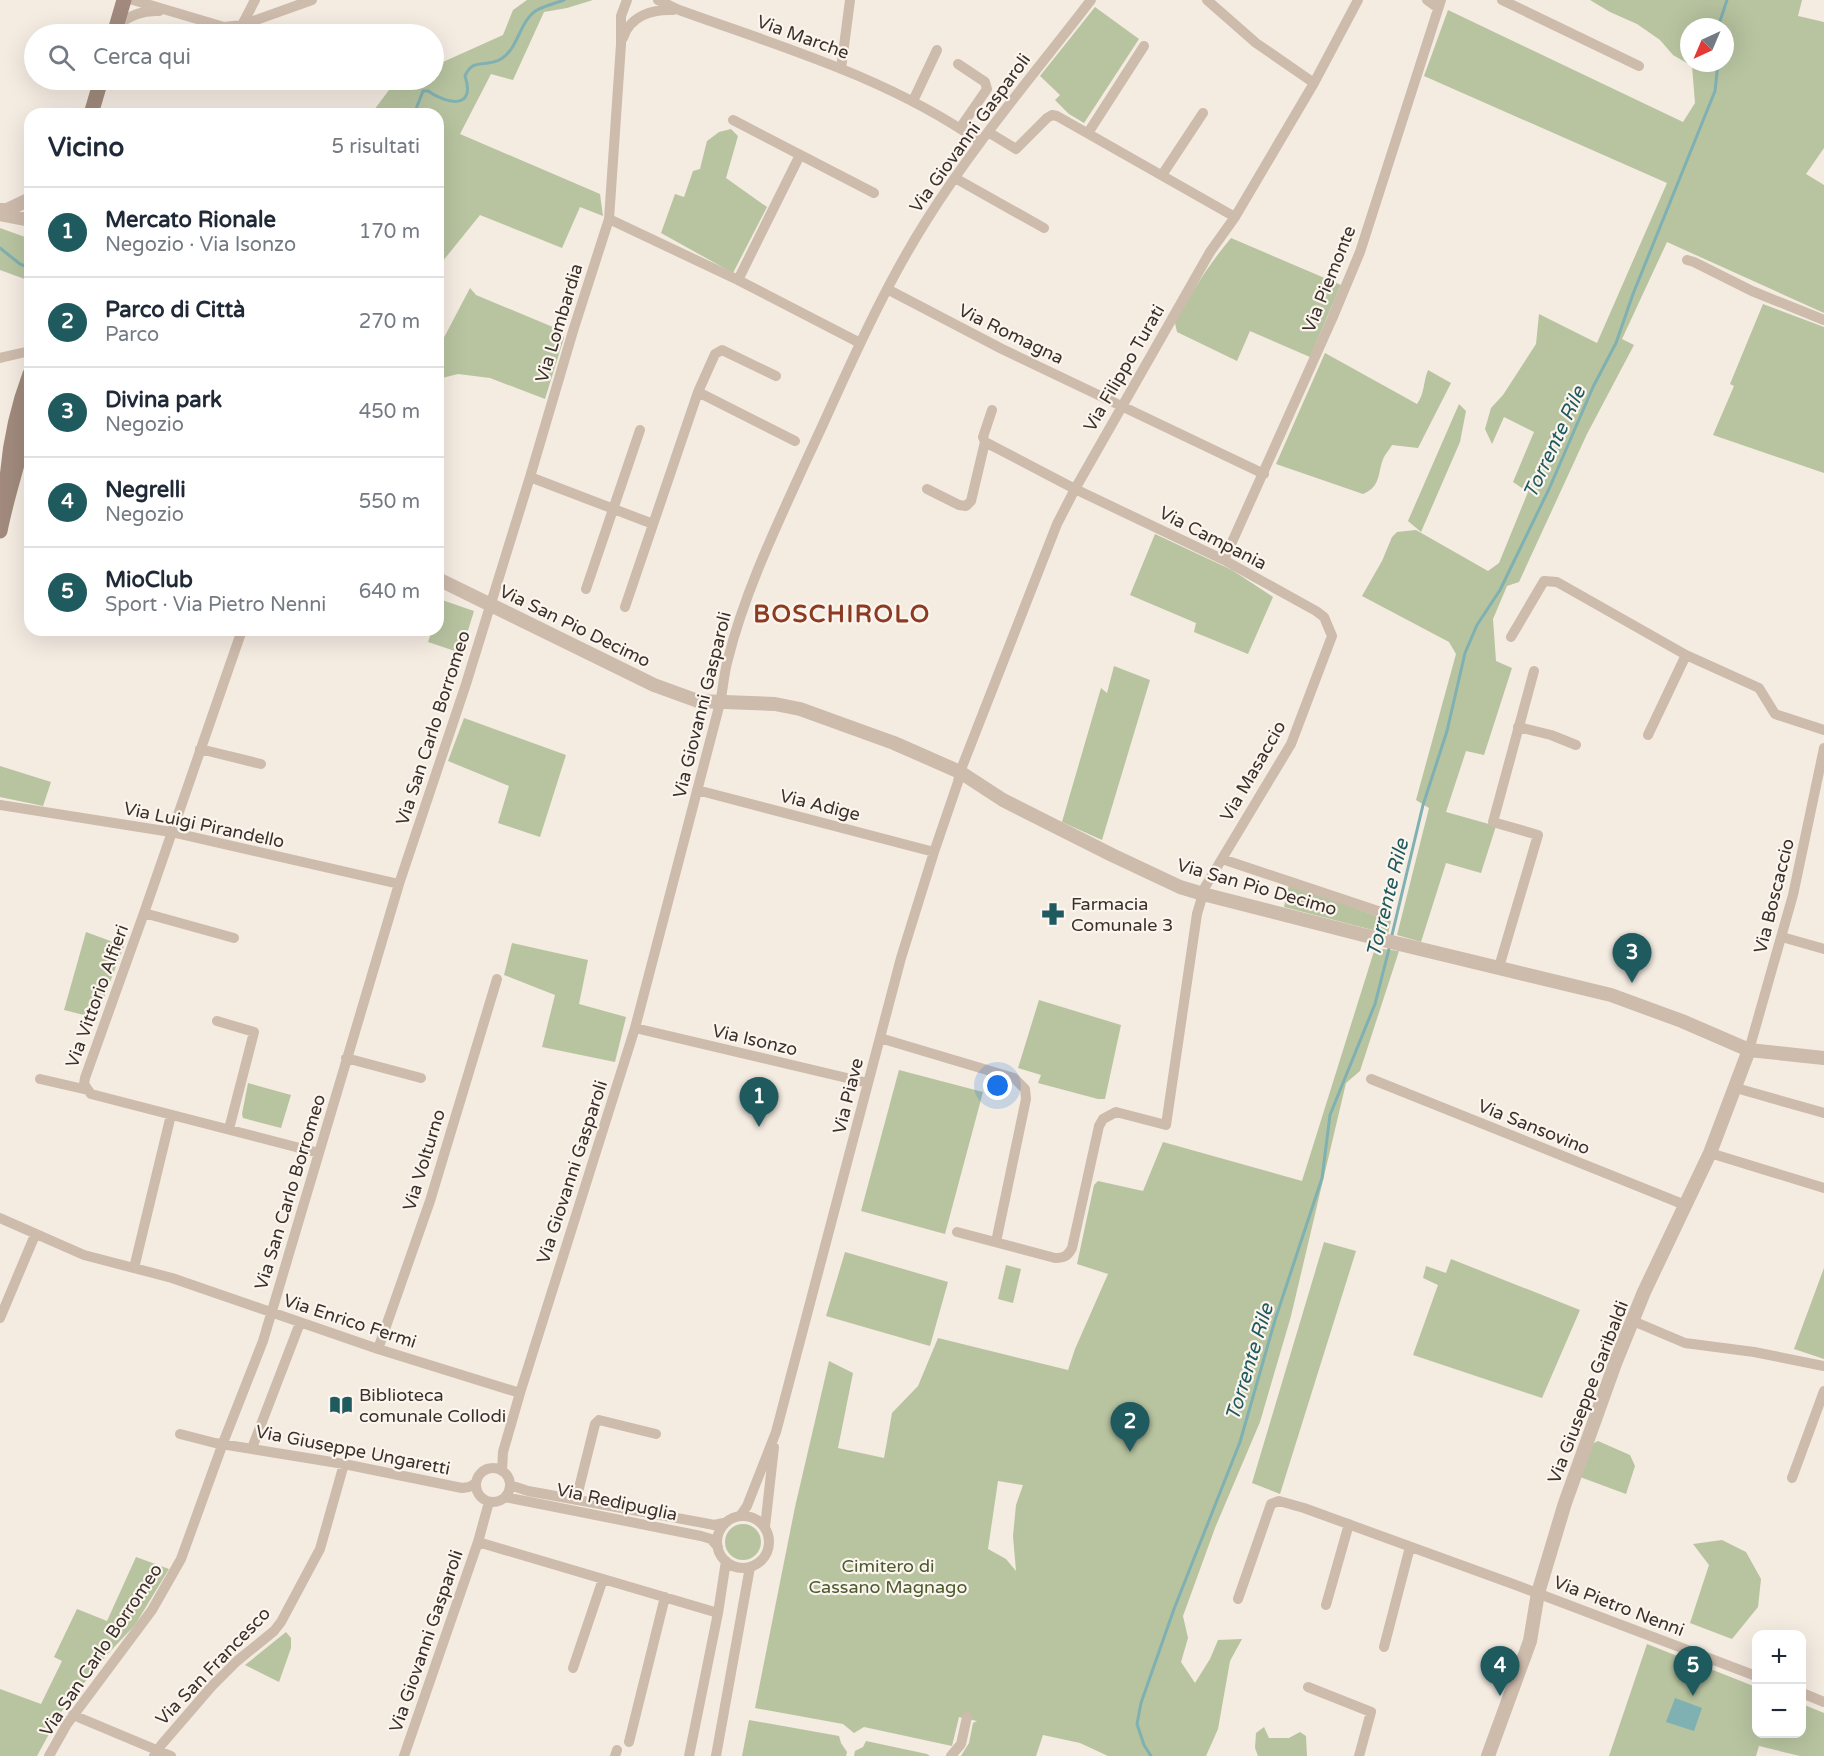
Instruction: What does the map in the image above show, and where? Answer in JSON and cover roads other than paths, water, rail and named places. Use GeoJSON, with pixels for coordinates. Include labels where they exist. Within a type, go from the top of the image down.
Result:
{"type":"FeatureCollection","features":[{"type":"Feature","properties":{"kind":"main road"},"geometry":{"type":"LineString","coordinates":[[117,24],[124,0]]}},
{"type":"Feature","properties":{"kind":"main road"},"geometry":{"type":"LineString","coordinates":[[93,108],[98,90]]}},
{"type":"Feature","properties":{"kind":"main road"},"geometry":{"type":"LineString","coordinates":[[6,500],[6,473],[24,396]]}},
{"type":"Feature","properties":{"kind":"main road"},"geometry":{"type":"LineString","coordinates":[[0,531],[6,500],[24,440]]}},
{"type":"Feature","properties":{"kind":"street"},"geometry":{"type":"LineString","coordinates":[[133,0],[214,24]]}},
{"type":"Feature","properties":{"kind":"street"},"geometry":{"type":"LineString","coordinates":[[243,24],[255,0]]}},
{"type":"Feature","properties":{"kind":"street"},"geometry":{"type":"LineString","coordinates":[[245,24],[312,0]]}},
{"type":"Feature","properties":{"kind":"street"},"geometry":{"type":"LineString","coordinates":[[621,44],[621,16],[627,0]]}},
{"type":"Feature","properties":{"kind":"street","name":"Via Marche"},"geometry":{"type":"LineString","coordinates":[[658,0],[679,10],[841,69],[913,100],[980,142]]}},
{"type":"Feature","properties":{"kind":"street"},"geometry":{"type":"LineString","coordinates":[[841,69],[850,0]]}},
{"type":"Feature","properties":{"kind":"street","name":"Via Giovanni Gasparoli"},"geometry":{"type":"LineString","coordinates":[[497,1470],[635,1028],[720,704],[728,659],[742,614],[775,529],[860,343],[926,221],[980,142],[1091,0]]}},
{"type":"Feature","properties":{"kind":"street"},"geometry":{"type":"LineString","coordinates":[[1207,0],[1256,43],[1314,83]]}},
{"type":"Feature","properties":{"kind":"street","name":"Via Filippo Turati"},"geometry":{"type":"LineString","coordinates":[[960,772],[1057,524],[1075,489],[1210,252],[1235,216],[1314,83],[1358,0]]}},
{"type":"Feature","properties":{"kind":"street"},"geometry":{"type":"LineString","coordinates":[[1427,0],[1440,4]]}},
{"type":"Feature","properties":{"kind":"street"},"geometry":{"type":"LineString","coordinates":[[1502,0],[1639,66]]}},
{"type":"Feature","properties":{"kind":"street","name":"Via Piemonte"},"geometry":{"type":"LineString","coordinates":[[1224,560],[1264,474],[1360,252],[1440,4]]}},
{"type":"Feature","properties":{"kind":"street","name":"Via Marche"},"geometry":{"type":"LineString","coordinates":[[621,44],[630,24],[639,17],[661,9],[679,10]]}},
{"type":"Feature","properties":{"kind":"street"},"geometry":{"type":"LineString","coordinates":[[122,24],[132,15],[148,10],[171,11]]}},
{"type":"Feature","properties":{"kind":"street","name":"Via Lombardia"},"geometry":{"type":"LineString","coordinates":[[491,604],[609,219],[621,44]]}},
{"type":"Feature","properties":{"kind":"street"},"geometry":{"type":"LineString","coordinates":[[1088,133],[1144,46]]}},
{"type":"Feature","properties":{"kind":"street"},"geometry":{"type":"LineString","coordinates":[[913,100],[938,50]]}},
{"type":"Feature","properties":{"kind":"street"},"geometry":{"type":"LineString","coordinates":[[958,64],[986,82],[987,89],[960,128]]}},
{"type":"Feature","properties":{"kind":"street"},"geometry":{"type":"LineString","coordinates":[[1162,175],[1203,113]]}},
{"type":"Feature","properties":{"kind":"street"},"geometry":{"type":"LineString","coordinates":[[988,132],[1016,149],[1052,115],[1057,116],[1235,216]]}},
{"type":"Feature","properties":{"kind":"street"},"geometry":{"type":"LineString","coordinates":[[733,120],[874,193]]}},
{"type":"Feature","properties":{"kind":"street"},"geometry":{"type":"LineString","coordinates":[[738,280],[800,155]]}},
{"type":"Feature","properties":{"kind":"street"},"geometry":{"type":"LineString","coordinates":[[955,178],[1044,228]]}},
{"type":"Feature","properties":{"kind":"street"},"geometry":{"type":"LineString","coordinates":[[0,212],[24,202]]}},
{"type":"Feature","properties":{"kind":"street"},"geometry":{"type":"LineString","coordinates":[[0,212],[24,218]]}},
{"type":"Feature","properties":{"kind":"street"},"geometry":{"type":"LineString","coordinates":[[609,219],[738,280],[860,343]]}},
{"type":"Feature","properties":{"kind":"street"},"geometry":{"type":"LineString","coordinates":[[1687,260],[1694,261],[1752,291],[1824,320]]}},
{"type":"Feature","properties":{"kind":"street","name":"Via Romagna"},"geometry":{"type":"LineString","coordinates":[[887,290],[1002,349],[1264,474]]}},
{"type":"Feature","properties":{"kind":"street"},"geometry":{"type":"LineString","coordinates":[[625,607],[698,392],[716,354],[722,350],[776,376]]}},
{"type":"Feature","properties":{"kind":"street"},"geometry":{"type":"LineString","coordinates":[[0,358],[24,352]]}},
{"type":"Feature","properties":{"kind":"street"},"geometry":{"type":"LineString","coordinates":[[698,392],[795,441]]}},
{"type":"Feature","properties":{"kind":"street"},"geometry":{"type":"LineString","coordinates":[[927,489],[959,505],[966,506],[971,501],[986,442],[983,437],[992,410]]}},
{"type":"Feature","properties":{"kind":"street"},"geometry":{"type":"LineString","coordinates":[[15,429],[24,421]]}},
{"type":"Feature","properties":{"kind":"street"},"geometry":{"type":"LineString","coordinates":[[586,589],[640,430]]}},
{"type":"Feature","properties":{"kind":"street","name":"Via Campania"},"geometry":{"type":"LineString","coordinates":[[986,442],[1075,489],[1224,560],[1316,611],[1324,617],[1329,626]]}},
{"type":"Feature","properties":{"kind":"street"},"geometry":{"type":"LineString","coordinates":[[20,456],[24,449]]}},
{"type":"Feature","properties":{"kind":"street"},"geometry":{"type":"LineString","coordinates":[[530,477],[653,524]]}},
{"type":"Feature","properties":{"kind":"street"},"geometry":{"type":"LineString","coordinates":[[1511,638],[1544,581],[1557,582],[1686,655],[1759,688],[1775,714],[1824,730]]}},
{"type":"Feature","properties":{"kind":"street","name":"Via San Pio Decimo"},"geometry":{"type":"LineString","coordinates":[[444,582],[654,686],[698,701],[720,704],[775,704],[800,709],[894,743],[960,772],[1026,812],[1180,887],[1383,940],[1611,995],[1682,1021],[1749,1050],[1824,1058]]}},
{"type":"Feature","properties":{"kind":"street","name":"Via San Carlo Borromeo"},"geometry":{"type":"LineString","coordinates":[[49,1756],[73,1715],[152,1610],[181,1560],[263,1341],[399,884],[491,604]]}},
{"type":"Feature","properties":{"kind":"street","name":"Via Masaccio"},"geometry":{"type":"LineString","coordinates":[[996,1242],[1055,1258],[1062,1258],[1069,1254],[1103,1119],[1116,1112],[1166,1125],[1197,914],[1203,894],[1291,744],[1332,636],[1329,626]]}},
{"type":"Feature","properties":{"kind":"street","name":"Via Vittorio Alfieri"},"geometry":{"type":"LineString","coordinates":[[88,1090],[84,1084],[85,1078],[240,636]]}},
{"type":"Feature","properties":{"kind":"street"},"geometry":{"type":"LineString","coordinates":[[1648,735],[1686,655]]}},
{"type":"Feature","properties":{"kind":"street"},"geometry":{"type":"LineString","coordinates":[[1499,967],[1538,835],[1493,822],[1534,671]]}},
{"type":"Feature","properties":{"kind":"street"},"geometry":{"type":"LineString","coordinates":[[1518,727],[1551,735],[1576,745]]}},
{"type":"Feature","properties":{"kind":"street","name":"Via Boscaccio"},"geometry":{"type":"LineString","coordinates":[[1749,1050],[1793,895],[1822,771],[1824,748]]}},
{"type":"Feature","properties":{"kind":"street"},"geometry":{"type":"LineString","coordinates":[[201,749],[261,764]]}},
{"type":"Feature","properties":{"kind":"street","name":"Via Piave"},"geometry":{"type":"LineString","coordinates":[[740,1516],[747,1506],[776,1432],[901,958],[960,772]]}},
{"type":"Feature","properties":{"kind":"street","name":"Via Adige"},"geometry":{"type":"LineString","coordinates":[[697,790],[934,852]]}},
{"type":"Feature","properties":{"kind":"street","name":"Via Luigi Pirandello"},"geometry":{"type":"LineString","coordinates":[[0,805],[171,832],[399,884]]}},
{"type":"Feature","properties":{"kind":"street"},"geometry":{"type":"LineString","coordinates":[[1222,859],[1384,913]]}},
{"type":"Feature","properties":{"kind":"street","name":"Via Vittorio Alfieri"},"geometry":{"type":"LineString","coordinates":[[144,913],[234,938]]}},
{"type":"Feature","properties":{"kind":"street"},"geometry":{"type":"LineString","coordinates":[[1782,937],[1824,949]]}},
{"type":"Feature","properties":{"kind":"street","name":"Via Volturno"},"geometry":{"type":"LineString","coordinates":[[378,1349],[429,1201],[496,979]]}},
{"type":"Feature","properties":{"kind":"street"},"geometry":{"type":"LineString","coordinates":[[217,1021],[254,1032],[230,1129]]}},
{"type":"Feature","properties":{"kind":"street","name":"Via Isonzo"},"geometry":{"type":"LineString","coordinates":[[635,1028],[868,1083]]}},
{"type":"Feature","properties":{"kind":"street"},"geometry":{"type":"LineString","coordinates":[[880,1038],[1014,1078],[1025,1089],[1026,1099],[996,1242],[957,1232]]}},
{"type":"Feature","properties":{"kind":"street","name":"Via Giuseppe Garibaldi"},"geometry":{"type":"LineString","coordinates":[[1488,1756],[1530,1641],[1538,1593],[1572,1484],[1616,1361],[1710,1153],[1749,1050]]}},
{"type":"Feature","properties":{"kind":"street"},"geometry":{"type":"LineString","coordinates":[[346,1058],[421,1078]]}},
{"type":"Feature","properties":{"kind":"street"},"geometry":{"type":"LineString","coordinates":[[40,1078],[88,1090],[92,1094],[319,1153]]}},
{"type":"Feature","properties":{"kind":"street","name":"Via Sansovino"},"geometry":{"type":"LineString","coordinates":[[1371,1079],[1685,1205]]}},
{"type":"Feature","properties":{"kind":"street"},"geometry":{"type":"LineString","coordinates":[[1736,1088],[1824,1113]]}},
{"type":"Feature","properties":{"kind":"street"},"geometry":{"type":"LineString","coordinates":[[134,1268],[171,1114]]}},
{"type":"Feature","properties":{"kind":"street"},"geometry":{"type":"LineString","coordinates":[[1710,1153],[1824,1188]]}},
{"type":"Feature","properties":{"kind":"street","name":"Via Enrico Fermi"},"geometry":{"type":"LineString","coordinates":[[0,1218],[84,1255],[183,1282],[378,1349],[520,1393]]}},
{"type":"Feature","properties":{"kind":"street"},"geometry":{"type":"LineString","coordinates":[[0,1318],[35,1235]]}},
{"type":"Feature","properties":{"kind":"street"},"geometry":{"type":"LineString","coordinates":[[1633,1321],[1685,1343],[1754,1352],[1824,1366]]}},
{"type":"Feature","properties":{"kind":"street"},"geometry":{"type":"LineString","coordinates":[[252,1448],[300,1323]]}},
{"type":"Feature","properties":{"kind":"street"},"geometry":{"type":"LineString","coordinates":[[1792,1478],[1824,1390]]}},
{"type":"Feature","properties":{"kind":"street","name":"Via Redipuglia"},"geometry":{"type":"LineString","coordinates":[[576,1500],[595,1424],[599,1420],[656,1434]]}},
{"type":"Feature","properties":{"kind":"street","name":"Via Piave"},"geometry":{"type":"LineString","coordinates":[[765,1527],[776,1432]]}},
{"type":"Feature","properties":{"kind":"street","name":"Via Giuseppe Ungaretti"},"geometry":{"type":"LineString","coordinates":[[180,1434],[462,1488],[476,1483]]}},
{"type":"Feature","properties":{"kind":"street","name":"Via San Francesco"},"geometry":{"type":"LineString","coordinates":[[156,1753],[212,1686],[237,1660],[281,1622],[320,1549],[344,1464]]}},
{"type":"Feature","properties":{"kind":"street"},"geometry":{"type":"LineString","coordinates":[[497,1470],[506,1475],[510,1485],[505,1497],[489,1502],[479,1494],[476,1483],[482,1472],[497,1470]]}},
{"type":"Feature","properties":{"kind":"street","name":"Via Redipuglia"},"geometry":{"type":"LineString","coordinates":[[510,1485],[516,1489],[714,1525],[724,1523]]}},
{"type":"Feature","properties":{"kind":"street","name":"Via Redipuglia"},"geometry":{"type":"LineString","coordinates":[[505,1497],[701,1536],[711,1539],[718,1547]]}},
{"type":"Feature","properties":{"kind":"street","name":"Via Pietro Nenni"},"geometry":{"type":"LineString","coordinates":[[1238,1599],[1271,1504],[1279,1501],[1538,1593],[1752,1674]]}},
{"type":"Feature","properties":{"kind":"street","name":"Via Giovanni Gasparoli"},"geometry":{"type":"LineString","coordinates":[[404,1756],[478,1542],[489,1502]]}},
{"type":"Feature","properties":{"kind":"street"},"geometry":{"type":"LineString","coordinates":[[740,1516],[755,1518],[765,1527],[768,1535],[768,1549],[762,1561],[750,1567],[737,1567],[726,1561],[718,1547],[719,1531],[724,1523],[740,1516]]}},
{"type":"Feature","properties":{"kind":"street"},"geometry":{"type":"LineString","coordinates":[[1326,1605],[1349,1524]]}},
{"type":"Feature","properties":{"kind":"street"},"geometry":{"type":"LineString","coordinates":[[478,1542],[718,1613]]}},
{"type":"Feature","properties":{"kind":"street"},"geometry":{"type":"LineString","coordinates":[[1384,1647],[1410,1547]]}},
{"type":"Feature","properties":{"kind":"street"},"geometry":{"type":"LineString","coordinates":[[689,1756],[718,1613],[726,1561]]}},
{"type":"Feature","properties":{"kind":"street"},"geometry":{"type":"LineString","coordinates":[[716,1756],[750,1567]]}},
{"type":"Feature","properties":{"kind":"street"},"geometry":{"type":"LineString","coordinates":[[573,1668],[603,1579]]}},
{"type":"Feature","properties":{"kind":"street"},"geometry":{"type":"LineString","coordinates":[[629,1742],[665,1597]]}},
{"type":"Feature","properties":{"kind":"street"},"geometry":{"type":"LineString","coordinates":[[1308,1687],[1371,1712],[1359,1756]]}},
{"type":"Feature","properties":{"kind":"street"},"geometry":{"type":"LineString","coordinates":[[1806,1695],[1824,1702]]}},
{"type":"Feature","properties":{"kind":"street"},"geometry":{"type":"LineString","coordinates":[[73,1715],[156,1753],[171,1756]]}},
{"type":"Feature","properties":{"kind":"street"},"geometry":{"type":"LineString","coordinates":[[951,1756],[961,1744],[967,1717]]}},
{"type":"Feature","properties":{"kind":"water"},"geometry":{"type":"Polygon","coordinates":[[[1675,1698],[1702,1708],[1694,1731],[1666,1722],[1675,1698]]]}},
{"type":"Feature","properties":{"kind":"waterway"},"geometry":{"type":"LineString","coordinates":[[416,108],[423,91],[451,101],[463,99],[467,94],[465,76],[468,70],[476,65],[501,59],[512,48],[531,15],[537,10],[564,0]]}},
{"type":"Feature","properties":{"kind":"waterway","name":"Torrente Rile"},"geometry":{"type":"LineString","coordinates":[[1721,18],[1727,0]]}},
{"type":"Feature","properties":{"kind":"waterway","name":"Torrente Rile"},"geometry":{"type":"LineString","coordinates":[[1391,939],[1423,805],[1447,731],[1465,653],[1477,625],[1500,590],[1549,489],[1593,387],[1616,343],[1633,294],[1715,91],[1717,72]]}},
{"type":"Feature","properties":{"kind":"waterway"},"geometry":{"type":"LineString","coordinates":[[0,248],[24,266]]}},
{"type":"Feature","properties":{"kind":"waterway","name":"Torrente Rile"},"geometry":{"type":"LineString","coordinates":[[1151,1756],[1144,1745],[1137,1724],[1141,1703],[1174,1609],[1240,1442],[1275,1320],[1322,1178],[1330,1115],[1375,1004],[1390,945]]}},
{"type":"Feature","properties":{"kind":"place","name":"Farmacia Comunale 3"},"geometry":{"type":"Point","coordinates":[1053,914]}},
{"type":"Feature","properties":{"kind":"place","name":"Divina park"},"geometry":{"type":"Point","coordinates":[1632,983]}},
{"type":"Feature","properties":{"kind":"place","name":"Mercato Rionale"},"geometry":{"type":"Point","coordinates":[759,1127]}},
{"type":"Feature","properties":{"kind":"place","name":"Biblioteca comunale Collodi"},"geometry":{"type":"Point","coordinates":[341,1405]}},
{"type":"Feature","properties":{"kind":"place","name":"Parco di Città"},"geometry":{"type":"Point","coordinates":[1130,1452]}},
{"type":"Feature","properties":{"kind":"place","name":"Negrelli"},"geometry":{"type":"Point","coordinates":[1500,1696]}},
{"type":"Feature","properties":{"kind":"place","name":"MioClub"},"geometry":{"type":"Point","coordinates":[1693,1696]}},
{"type":"Feature","properties":{"kind":"district","name":"BOSCHIROLO"},"geometry":{"type":"Point","coordinates":[842,614]}},
{"type":"Feature","properties":{"kind":"park label","name":"Cimitero di Cassano Magnago"},"geometry":{"type":"Point","coordinates":[888,1576]}}]}
